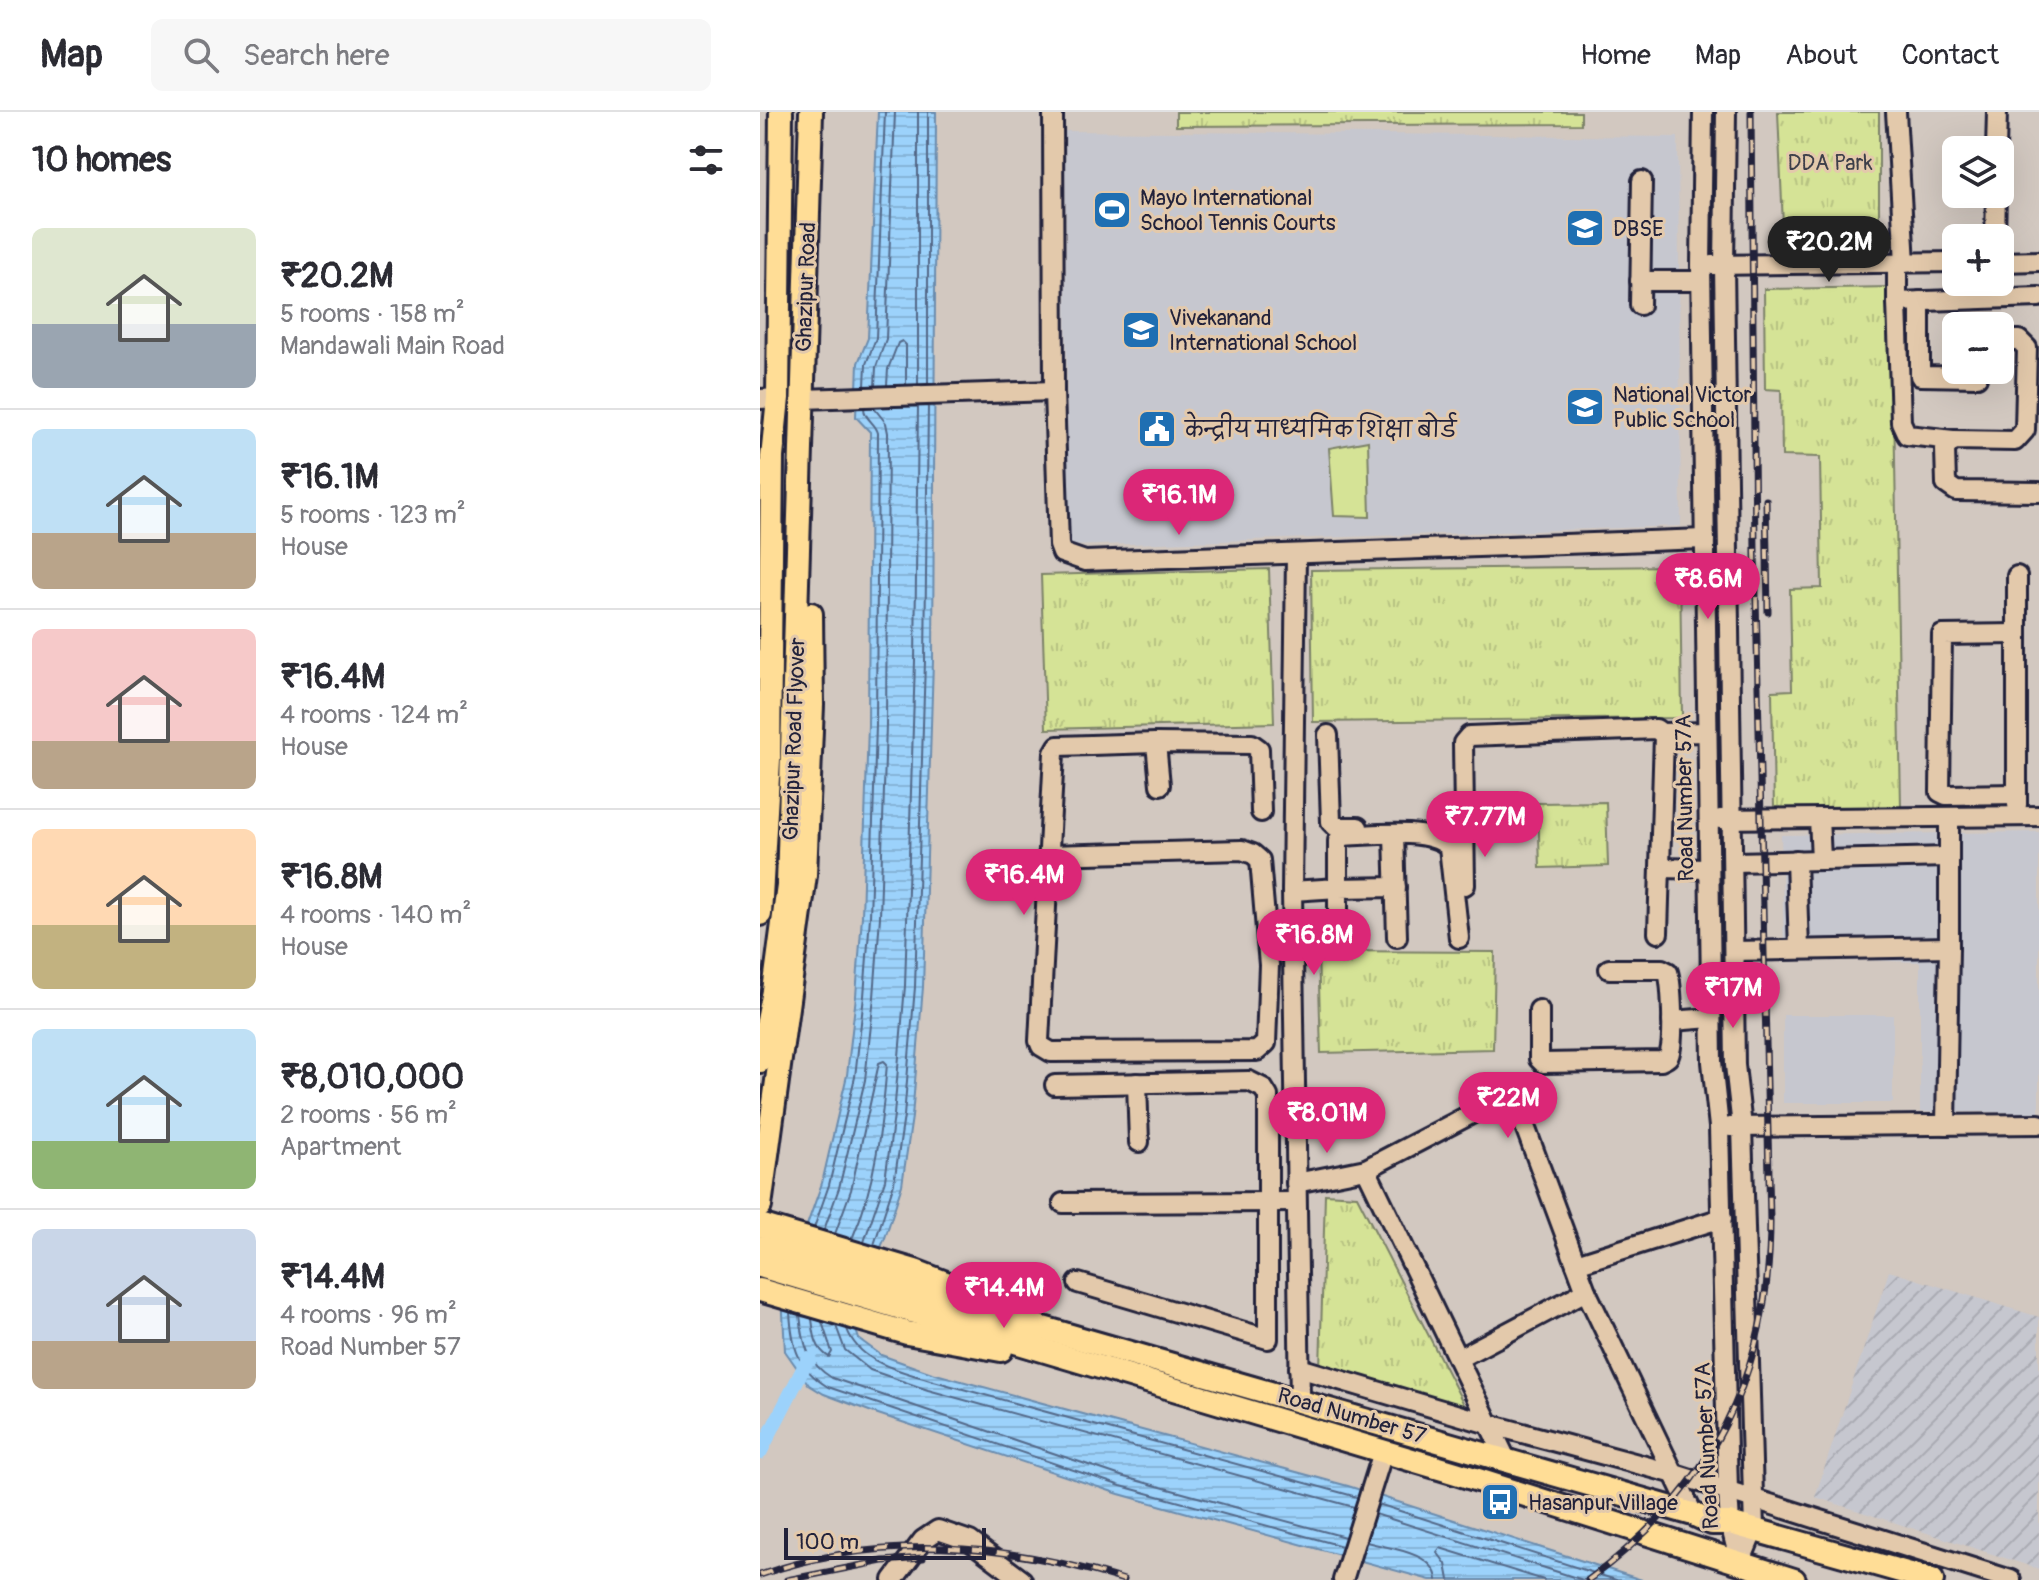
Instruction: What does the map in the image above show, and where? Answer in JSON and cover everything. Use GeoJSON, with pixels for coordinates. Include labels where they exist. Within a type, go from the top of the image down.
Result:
{"type":"FeatureCollection","features":[{"type":"Feature","properties":{"kind":"main road","name":"Ghazipur Road"},"geometry":{"type":"LineString","coordinates":[[772,457],[769,398],[781,112]]}},
{"type":"Feature","properties":{"kind":"main road","name":"Ghazipur Road"},"geometry":{"type":"LineString","coordinates":[[800,462],[811,112]]}},
{"type":"Feature","properties":{"kind":"main road","name":"Ghazipur Road Flyover"},"geometry":{"type":"LineString","coordinates":[[760,914],[769,759],[772,457]]}},
{"type":"Feature","properties":{"kind":"main road"},"geometry":{"type":"LineString","coordinates":[[760,580],[764,494],[772,457]]}},
{"type":"Feature","properties":{"kind":"main road","name":"Ghazipur Road Flyover"},"geometry":{"type":"LineString","coordinates":[[760,1061],[774,991],[788,886],[800,462]]}},
{"type":"Feature","properties":{"kind":"main road"},"geometry":{"type":"LineString","coordinates":[[760,1206],[766,1131],[805,875],[812,705],[809,491],[800,462]]}},
{"type":"Feature","properties":{"kind":"main road"},"geometry":{"type":"LineString","coordinates":[[765,1247],[903,1288]]}},
{"type":"Feature","properties":{"kind":"main road","name":"Road Number 57"},"geometry":{"type":"LineString","coordinates":[[765,1247],[903,1288],[1383,1452],[1794,1580]]}},
{"type":"Feature","properties":{"kind":"main road"},"geometry":{"type":"LineString","coordinates":[[763,1291],[907,1333],[1107,1358]]}},
{"type":"Feature","properties":{"kind":"main road","name":"Road Number 57"},"geometry":{"type":"LineString","coordinates":[[1107,1358],[1300,1400],[1693,1514],[1712,1523],[1730,1523],[1754,1529],[1932,1580]]}},
{"type":"Feature","properties":{"kind":"street"},"geometry":{"type":"LineString","coordinates":[[1053,112],[1054,391],[1059,545],[1062,553],[1085,561],[1705,539]]}},
{"type":"Feature","properties":{"kind":"street","name":"Road Number 57A"},"geometry":{"type":"LineString","coordinates":[[1703,112],[1701,273],[1712,1062],[1719,1127],[1728,1492],[1730,1523],[1740,1563]]}},
{"type":"Feature","properties":{"kind":"street","name":"Road Number 57A"},"geometry":{"type":"LineString","coordinates":[[1726,112],[1724,265],[1735,1065],[1742,1127],[1754,1529],[1740,1563]]}},
{"type":"Feature","properties":{"kind":"street"},"geometry":{"type":"LineString","coordinates":[[1896,112],[1901,263],[1897,302],[1901,422],[1907,435],[1953,440],[2015,441],[2025,430],[2027,348],[2019,340],[2014,340]]}},
{"type":"Feature","properties":{"kind":"street"},"geometry":{"type":"LineString","coordinates":[[1996,136],[1997,112]]}},
{"type":"Feature","properties":{"kind":"street"},"geometry":{"type":"LineString","coordinates":[[1640,305],[1642,181]]}},
{"type":"Feature","properties":{"kind":"street"},"geometry":{"type":"LineString","coordinates":[[2014,262],[2039,261]]}},
{"type":"Feature","properties":{"kind":"street"},"geometry":{"type":"LineString","coordinates":[[1640,281],[1701,273],[1724,265],[1942,262]]}},
{"type":"Feature","properties":{"kind":"street"},"geometry":{"type":"LineString","coordinates":[[1897,302],[2039,297]]}},
{"type":"Feature","properties":{"kind":"street"},"geometry":{"type":"LineString","coordinates":[[1920,301],[1920,376],[1942,376]]}},
{"type":"Feature","properties":{"kind":"street"},"geometry":{"type":"LineString","coordinates":[[802,399],[1054,391]]}},
{"type":"Feature","properties":{"kind":"street"},"geometry":{"type":"LineString","coordinates":[[1953,440],[1945,449],[1946,484],[1956,491],[2039,492]]}},
{"type":"Feature","properties":{"kind":"street"},"geometry":{"type":"LineString","coordinates":[[1296,554],[1292,891],[1300,1400]]}},
{"type":"Feature","properties":{"kind":"street"},"geometry":{"type":"LineString","coordinates":[[2017,576],[2017,816]]}},
{"type":"Feature","properties":{"kind":"street"},"geometry":{"type":"LineString","coordinates":[[2017,634],[1942,635],[1940,792],[1946,795],[2017,794]]}},
{"type":"Feature","properties":{"kind":"street"},"geometry":{"type":"LineString","coordinates":[[1465,885],[1463,743],[1469,736],[1650,728],[1662,733],[1707,732]]}},
{"type":"Feature","properties":{"kind":"street"},"geometry":{"type":"LineString","coordinates":[[1658,933],[1662,733]]}},
{"type":"Feature","properties":{"kind":"street"},"geometry":{"type":"LineString","coordinates":[[1328,735],[1331,822],[1334,826],[1445,829]]}},
{"type":"Feature","properties":{"kind":"street"},"geometry":{"type":"LineString","coordinates":[[1048,855],[1242,850],[1260,860],[1269,965],[1266,1043],[1260,1050],[1045,1050],[1039,1041],[1048,855],[1054,753],[1058,746],[1156,743],[1249,743],[1259,749],[1295,746]]}},
{"type":"Feature","properties":{"kind":"street"},"geometry":{"type":"LineString","coordinates":[[1156,743],[1160,785]]}},
{"type":"Feature","properties":{"kind":"street"},"geometry":{"type":"LineString","coordinates":[[1259,749],[1261,812]]}},
{"type":"Feature","properties":{"kind":"street"},"geometry":{"type":"LineString","coordinates":[[1294,773],[1329,771]]}},
{"type":"Feature","properties":{"kind":"street"},"geometry":{"type":"LineString","coordinates":[[1709,819],[2039,816]]}},
{"type":"Feature","properties":{"kind":"street"},"geometry":{"type":"LineString","coordinates":[[1946,1125],[1949,817]]}},
{"type":"Feature","properties":{"kind":"street"},"geometry":{"type":"LineString","coordinates":[[1819,818],[1821,859]]}},
{"type":"Feature","properties":{"kind":"street"},"geometry":{"type":"LineString","coordinates":[[1394,834],[1397,937]]}},
{"type":"Feature","properties":{"kind":"street"},"geometry":{"type":"LineString","coordinates":[[1338,932],[1340,839],[1344,836],[1394,834],[1437,838],[1449,847],[1459,938]]}},
{"type":"Feature","properties":{"kind":"street"},"geometry":{"type":"LineString","coordinates":[[1734,862],[1949,857]]}},
{"type":"Feature","properties":{"kind":"street"},"geometry":{"type":"LineString","coordinates":[[1796,860],[1799,949]]}},
{"type":"Feature","properties":{"kind":"street"},"geometry":{"type":"LineString","coordinates":[[1661,868],[1709,869]]}},
{"type":"Feature","properties":{"kind":"street"},"geometry":{"type":"LineString","coordinates":[[1292,891],[1396,887]]}},
{"type":"Feature","properties":{"kind":"street"},"geometry":{"type":"LineString","coordinates":[[1734,951],[1949,947]]}},
{"type":"Feature","properties":{"kind":"street"},"geometry":{"type":"LineString","coordinates":[[1269,965],[1293,964]]}},
{"type":"Feature","properties":{"kind":"street"},"geometry":{"type":"LineString","coordinates":[[1539,1010],[1539,1059],[1548,1064],[1661,1061],[1670,1053],[1672,1021],[1668,972],[1662,969],[1609,969]]}},
{"type":"Feature","properties":{"kind":"street"},"geometry":{"type":"LineString","coordinates":[[1672,1021],[1711,1018]]}},
{"type":"Feature","properties":{"kind":"street"},"geometry":{"type":"LineString","coordinates":[[1055,1085],[1249,1081],[1263,1088],[1268,1096],[1268,1339],[1078,1283]]}},
{"type":"Feature","properties":{"kind":"street"},"geometry":{"type":"LineString","coordinates":[[1137,1083],[1139,1142]]}},
{"type":"Feature","properties":{"kind":"street"},"geometry":{"type":"LineString","coordinates":[[1296,1183],[1366,1169],[1500,1099],[1517,1105],[1586,1291],[1693,1514]]}},
{"type":"Feature","properties":{"kind":"street"},"geometry":{"type":"LineString","coordinates":[[1719,1127],[2039,1124]]}},
{"type":"Feature","properties":{"kind":"street"},"geometry":{"type":"LineString","coordinates":[[1366,1169],[1506,1459]]}},
{"type":"Feature","properties":{"kind":"street"},"geometry":{"type":"LineString","coordinates":[[1063,1203],[1296,1202]]}},
{"type":"Feature","properties":{"kind":"street"},"geometry":{"type":"LineString","coordinates":[[1576,1264],[1722,1218]]}},
{"type":"Feature","properties":{"kind":"street"},"geometry":{"type":"LineString","coordinates":[[1459,1358],[1586,1291]]}},
{"type":"Feature","properties":{"kind":"street"},"geometry":{"type":"LineString","coordinates":[[1299,1368],[1675,1474],[2011,1580]]}},
{"type":"Feature","properties":{"kind":"street"},"geometry":{"type":"LineString","coordinates":[[1345,1573],[1383,1452]]}},
{"type":"Feature","properties":{"kind":"street"},"geometry":{"type":"LineString","coordinates":[[893,1580],[923,1540],[938,1530],[970,1541],[1018,1579]]}},
{"type":"Feature","properties":{"kind":"shaded area"},"geometry":{"type":"Polygon","coordinates":[[[1065,131],[1678,137],[1681,526],[1068,546],[1065,131]]]}},
{"type":"Feature","properties":{"kind":"shaded area"},"geometry":{"type":"Polygon","coordinates":[[[2039,832],[2039,1112],[1920,1112],[1920,962],[1801,958],[1784,948],[1781,835],[2039,832]]]}},
{"type":"Feature","properties":{"kind":"shaded area"},"geometry":{"type":"Polygon","coordinates":[[[1783,1015],[1893,1015],[1893,1103],[1783,1103],[1783,1015]]]}},
{"type":"Feature","properties":{"kind":"shaded area"},"geometry":{"type":"Polygon","coordinates":[[[1889,1271],[2039,1317],[2039,1569],[1815,1497],[1889,1271]]]}},
{"type":"Feature","properties":{"kind":"green space"},"geometry":{"type":"Polygon","coordinates":[[[1176,112],[1581,112],[1581,124],[1176,126],[1176,112]]]}},
{"type":"Feature","properties":{"kind":"green space","name":"DDA Park"},"geometry":{"type":"Polygon","coordinates":[[[1778,112],[1879,112],[1879,246],[1784,248],[1778,112]]]}},
{"type":"Feature","properties":{"kind":"green space"},"geometry":{"type":"Polygon","coordinates":[[[1892,287],[1901,808],[1774,810],[1772,691],[1792,690],[1790,589],[1822,588],[1820,457],[1782,456],[1781,390],[1765,389],[1764,289],[1892,287]]]}},
{"type":"Feature","properties":{"kind":"green space"},"geometry":{"type":"Polygon","coordinates":[[[1368,441],[1370,517],[1334,516],[1329,448],[1368,441]]]}},
{"type":"Feature","properties":{"kind":"green space"},"geometry":{"type":"Polygon","coordinates":[[[1680,566],[1682,718],[1313,722],[1311,570],[1680,566]]]}},
{"type":"Feature","properties":{"kind":"green space"},"geometry":{"type":"Polygon","coordinates":[[[1269,569],[1274,723],[1046,729],[1041,575],[1269,569]]]}},
{"type":"Feature","properties":{"kind":"green space"},"geometry":{"type":"Polygon","coordinates":[[[1606,802],[1608,866],[1540,868],[1538,803],[1606,802]]]}},
{"type":"Feature","properties":{"kind":"green space"},"geometry":{"type":"Polygon","coordinates":[[[1318,951],[1495,952],[1493,1049],[1321,1053],[1318,951]]]}},
{"type":"Feature","properties":{"kind":"green space"},"geometry":{"type":"Polygon","coordinates":[[[1325,1194],[1357,1196],[1472,1420],[1320,1369],[1325,1194]]]}},
{"type":"Feature","properties":{"kind":"water"},"geometry":{"type":"Polygon","coordinates":[[[878,112],[936,112],[933,661],[923,987],[912,1117],[902,1185],[885,1238],[851,1316],[859,1339],[881,1355],[932,1373],[1348,1486],[1642,1580],[1430,1580],[1119,1494],[872,1412],[809,1385],[785,1351],[782,1295],[822,1183],[847,1075],[856,996],[862,916],[868,725],[870,432],[856,417],[858,363],[868,338],[878,112]]]}},
{"type":"Feature","properties":{"kind":"waterway"},"geometry":{"type":"LineString","coordinates":[[760,1453],[810,1360]]}},
{"type":"Feature","properties":{"kind":"railway"},"geometry":{"type":"LineString","coordinates":[[1588,1580],[1631,1545],[1669,1507],[1700,1467],[1726,1424],[1745,1378],[1759,1329],[1767,1277],[1770,1221],[1755,553],[1751,112]]}},
{"type":"Feature","properties":{"kind":"railway"},"geometry":{"type":"LineString","coordinates":[[1766,500],[1768,612]]}},
{"type":"Feature","properties":{"kind":"railway"},"geometry":{"type":"LineString","coordinates":[[760,1575],[850,1553],[896,1548],[942,1548],[1034,1558],[1124,1580]]}},
{"type":"Feature","properties":{"kind":"railway"},"geometry":{"type":"LineString","coordinates":[[787,1580],[883,1561],[923,1558]]}},
{"type":"Feature","properties":{"kind":"place","name":"Mayo International School Tennis Courts"},"geometry":{"type":"Point","coordinates":[1112,210]}},
{"type":"Feature","properties":{"kind":"place","name":"DBSE"},"geometry":{"type":"Point","coordinates":[1585,228]}},
{"type":"Feature","properties":{"kind":"place","name":"Vivekanand International School"},"geometry":{"type":"Point","coordinates":[1141,330]}},
{"type":"Feature","properties":{"kind":"place","name":"National Victor Public School"},"geometry":{"type":"Point","coordinates":[1585,407]}},
{"type":"Feature","properties":{"kind":"place","name":"केन्द्रीय माध्यमिक शिक्षा बोर्ड"},"geometry":{"type":"Point","coordinates":[1157,429]}},
{"type":"Feature","properties":{"kind":"place","name":"Hasanpur Village"},"geometry":{"type":"Point","coordinates":[1500,1502]}}]}
